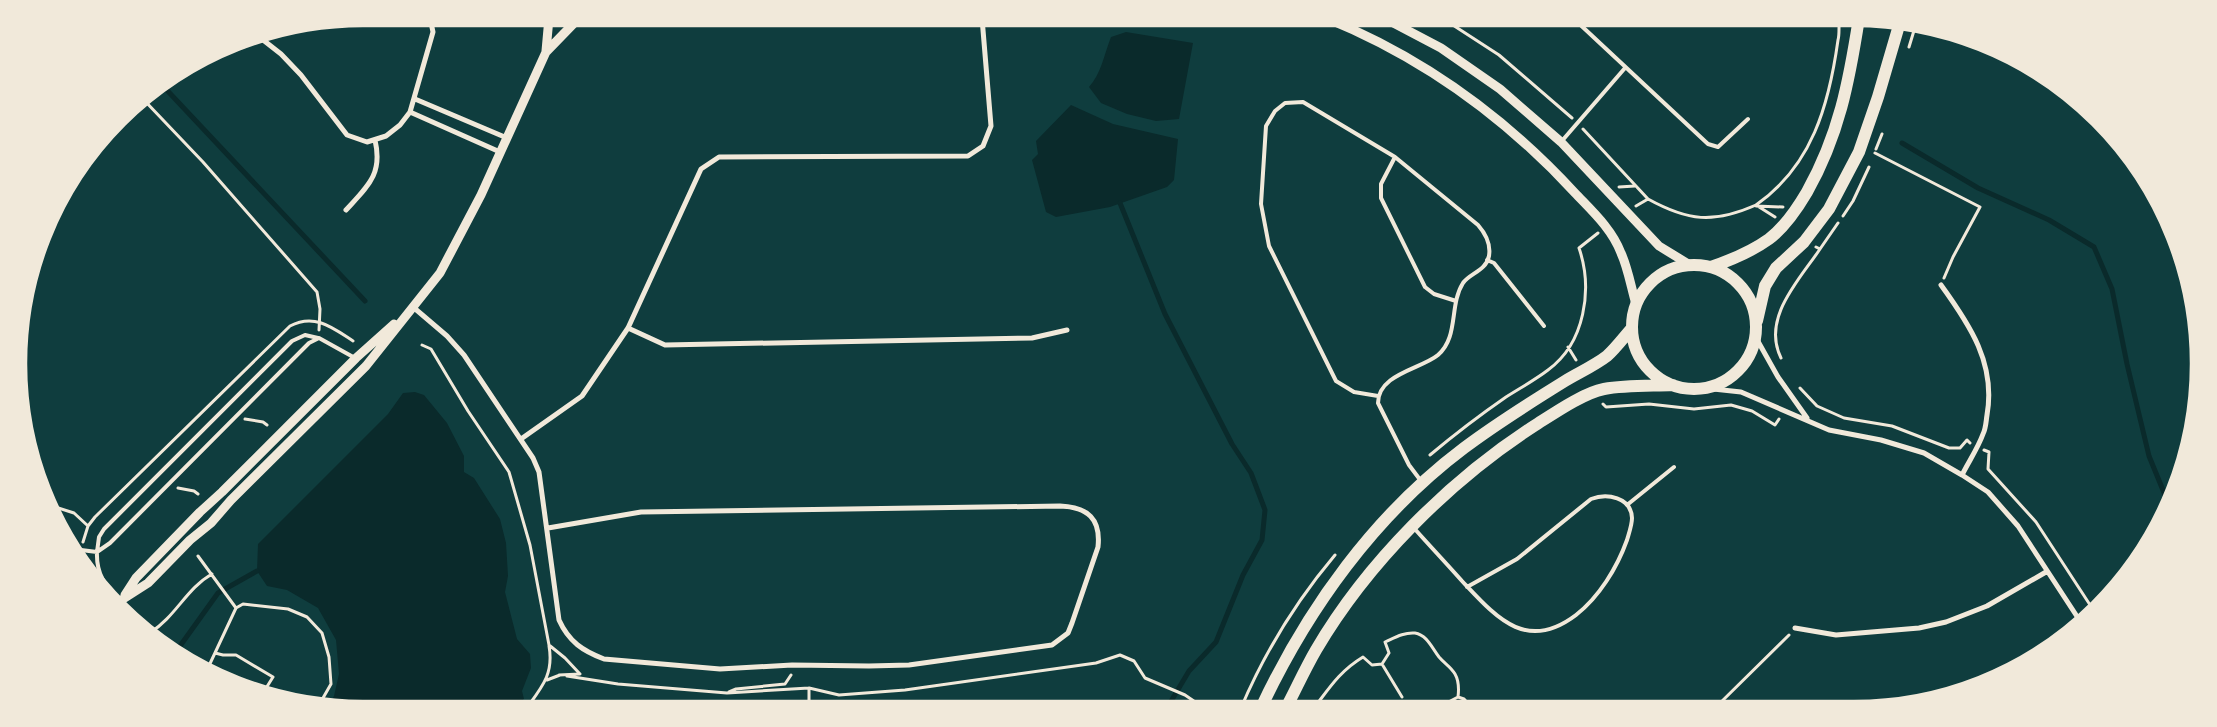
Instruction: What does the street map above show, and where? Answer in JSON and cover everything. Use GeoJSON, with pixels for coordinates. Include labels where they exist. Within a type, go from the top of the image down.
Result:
{"type":"FeatureCollection","features":[{"type":"Feature","properties":{"kind":"main road"},"geometry":{"type":"LineString","coordinates":[[1710,267],[1737,258],[1770,239],[1797,208],[1822,164],[1842,110],[1857,26]]}},
{"type":"Feature","properties":{"kind":"main road"},"geometry":{"type":"LineString","coordinates":[[1290,701],[1316,651],[1342,610],[1396,544],[1447,492],[1514,439],[1562,407],[1604,389],[1673,385],[1688,388],[1704,388],[1719,384],[1732,376],[1743,365],[1751,351],[1765,286],[1776,268],[1806,240],[1829,209],[1859,152],[1878,97],[1898,29]]}},
{"type":"Feature","properties":{"kind":"main road"},"geometry":{"type":"LineString","coordinates":[[1673,385],[1656,376],[1643,363],[1635,346],[1632,328],[1636,304],[1645,289],[1657,277],[1673,269],[1690,265],[1710,267],[1728,276],[1742,289],[1752,306],[1756,330]]}},
{"type":"Feature","properties":{"kind":"main road"},"geometry":{"type":"LineString","coordinates":[[1263,701],[1282,663],[1314,610],[1366,540],[1422,483],[1464,448],[1607,356],[1632,328]]}},
{"type":"Feature","properties":{"kind":"street"},"geometry":{"type":"LineString","coordinates":[[265,41],[281,54],[301,75],[347,135],[367,142],[386,136],[400,125],[410,112],[433,32],[432,26]]}},
{"type":"Feature","properties":{"kind":"street"},"geometry":{"type":"LineString","coordinates":[[546,52],[548,26]]}},
{"type":"Feature","properties":{"kind":"street"},"geometry":{"type":"LineString","coordinates":[[123,600],[148,583],[190,540],[211,523],[231,500],[366,366],[413,308],[440,273],[460,239],[546,52],[571,26]]}},
{"type":"Feature","properties":{"kind":"street"},"geometry":{"type":"LineString","coordinates":[[521,439],[582,396],[628,328],[700,169],[719,157],[968,156],[983,146],[991,126],[983,26]]}},
{"type":"Feature","properties":{"kind":"street"},"geometry":{"type":"LineString","coordinates":[[1346,26],[1368,35],[1437,75],[1500,120],[1565,182],[1606,226],[1621,252],[1636,304]]}},
{"type":"Feature","properties":{"kind":"street"},"geometry":{"type":"LineString","coordinates":[[1399,26],[1441,48],[1486,79],[1561,142],[1659,246],[1690,265]]}},
{"type":"Feature","properties":{"kind":"street"},"geometry":{"type":"LineString","coordinates":[[415,99],[506,138]]}},
{"type":"Feature","properties":{"kind":"street"},"geometry":{"type":"LineString","coordinates":[[410,112],[500,152]]}},
{"type":"Feature","properties":{"kind":"street"},"geometry":{"type":"LineString","coordinates":[[346,210],[369,186],[376,170],[378,155],[375,140]]}},
{"type":"Feature","properties":{"kind":"street"},"geometry":{"type":"LineString","coordinates":[[1941,285],[1966,319],[1978,341],[1987,368],[1990,398],[1984,433],[1962,475]]}},
{"type":"Feature","properties":{"kind":"street"},"geometry":{"type":"LineString","coordinates":[[122,599],[136,578],[200,512],[356,358],[413,308]]}},
{"type":"Feature","properties":{"kind":"street"},"geometry":{"type":"LineString","coordinates":[[413,308],[447,336],[464,355],[533,458],[539,472],[548,528],[559,620],[564,632],[574,644],[604,659],[720,669],[792,665],[908,665],[1052,645],[1068,633],[1098,547],[1098,526],[1092,517],[1082,510],[1060,506],[641,512],[548,528]]}},
{"type":"Feature","properties":{"kind":"street"},"geometry":{"type":"LineString","coordinates":[[628,328],[665,345],[1032,338],[1067,330]]}},
{"type":"Feature","properties":{"kind":"street"},"geometry":{"type":"LineString","coordinates":[[1756,330],[1778,377],[1808,419]]}},
{"type":"Feature","properties":{"kind":"street"},"geometry":{"type":"LineString","coordinates":[[1704,388],[1741,392],[1808,419],[1829,430],[1881,440],[1924,454],[1962,475],[1988,492],[2018,526],[2046,572],[2077,616]]}},
{"type":"Feature","properties":{"kind":"street"},"geometry":{"type":"LineString","coordinates":[[1795,628],[1836,635],[1919,628],[1946,622],[1987,606],[2046,572]]}},
{"type":"Feature","properties":{"kind":"lane"},"geometry":{"type":"LineString","coordinates":[[1581,26],[1708,144],[1718,147],[1748,119]]}},
{"type":"Feature","properties":{"kind":"lane"},"geometry":{"type":"LineString","coordinates":[[1561,142],[1625,68]]}},
{"type":"Feature","properties":{"kind":"lane"},"geometry":{"type":"LineString","coordinates":[[1378,396],[1354,392],[1336,381],[1269,246],[1261,204],[1266,126],[1275,111],[1285,103],[1303,102],[1395,157],[1478,224],[1487,235],[1489,256],[1481,270],[1464,282],[1456,301],[1449,340],[1438,355],[1403,372],[1389,382],[1378,396],[1378,403],[1413,470],[1422,483]]}},
{"type":"Feature","properties":{"kind":"lane"},"geometry":{"type":"LineString","coordinates":[[1395,157],[1381,184],[1379,191],[1381,198],[1425,287],[1434,294],[1456,301]]}},
{"type":"Feature","properties":{"kind":"lane"},"geometry":{"type":"LineString","coordinates":[[1487,260],[1494,263],[1544,326]]}},
{"type":"Feature","properties":{"kind":"lane"},"geometry":{"type":"LineString","coordinates":[[99,573],[97,568],[97,552],[99,537],[104,529],[292,341],[305,335],[319,338],[356,358]]}},
{"type":"Feature","properties":{"kind":"lane"},"geometry":{"type":"LineString","coordinates":[[82,550],[97,552],[110,543],[309,343],[319,338]]}},
{"type":"Feature","properties":{"kind":"lane"},"geometry":{"type":"LineString","coordinates":[[1627,505],[1674,467]]}},
{"type":"Feature","properties":{"kind":"lane"},"geometry":{"type":"LineString","coordinates":[[1412,527],[1467,587],[1493,614],[1518,629],[1538,631],[1556,628],[1564,624],[1595,598],[1626,543],[1632,513],[1627,505],[1616,497],[1606,495],[1591,499],[1517,559],[1467,587]]}},
{"type":"Feature","properties":{"kind":"path"},"geometry":{"type":"LineString","coordinates":[[1454,26],[1499,55],[1577,123],[1648,199],[1685,216],[1699,218],[1735,215],[1756,206],[1786,180],[1798,165],[1813,139],[1825,105],[1839,39],[1840,26]]}},
{"type":"Feature","properties":{"kind":"path"},"geometry":{"type":"LineString","coordinates":[[148,104],[203,162],[318,292],[320,309],[319,338]]}},
{"type":"Feature","properties":{"kind":"path"},"geometry":{"type":"LineString","coordinates":[[1875,153],[1980,207],[1953,257],[1941,285]]}},
{"type":"Feature","properties":{"kind":"path"},"geometry":{"type":"LineString","coordinates":[[1627,212],[1648,199]]}},
{"type":"Feature","properties":{"kind":"path"},"geometry":{"type":"LineString","coordinates":[[1756,206],[1797,208]]}},
{"type":"Feature","properties":{"kind":"path"},"geometry":{"type":"LineString","coordinates":[[1756,206],[1784,223]]}},
{"type":"Feature","properties":{"kind":"path"},"geometry":{"type":"LineString","coordinates":[[1413,470],[1458,431],[1550,369],[1568,347],[1577,334],[1585,302],[1586,272],[1579,248],[1606,226]]}},
{"type":"Feature","properties":{"kind":"path"},"geometry":{"type":"LineString","coordinates":[[1782,361],[1778,353],[1776,326],[1783,304],[1820,249],[1806,240]]}},
{"type":"Feature","properties":{"kind":"path"},"geometry":{"type":"LineString","coordinates":[[422,345],[432,350],[468,411],[508,472],[530,545],[551,658],[547,680],[532,701]]}},
{"type":"Feature","properties":{"kind":"path"},"geometry":{"type":"LineString","coordinates":[[1568,347],[1582,371]]}},
{"type":"Feature","properties":{"kind":"path"},"geometry":{"type":"LineString","coordinates":[[1795,382],[1817,406],[1844,418],[1892,426],[1949,448],[1960,448],[1967,440],[1976,447],[1989,452],[1988,469],[2036,522],[2090,604]]}},
{"type":"Feature","properties":{"kind":"path"},"geometry":{"type":"LineString","coordinates":[[1793,398],[1799,387]]}},
{"type":"Feature","properties":{"kind":"path"},"geometry":{"type":"LineString","coordinates":[[1595,393],[1606,407],[1649,404],[1694,409],[1731,406],[1752,411],[1776,425],[1786,410]]}},
{"type":"Feature","properties":{"kind":"path"},"geometry":{"type":"LineString","coordinates":[[244,418],[263,422],[267,425]]}},
{"type":"Feature","properties":{"kind":"path"},"geometry":{"type":"LineString","coordinates":[[174,486],[194,491],[198,494]]}},
{"type":"Feature","properties":{"kind":"path"},"geometry":{"type":"LineString","coordinates":[[59,508],[74,513],[88,526]]}},
{"type":"Feature","properties":{"kind":"path"},"geometry":{"type":"LineString","coordinates":[[1244,701],[1253,681],[1289,619],[1318,575],[1336,554]]}},
{"type":"Feature","properties":{"kind":"path"},"geometry":{"type":"LineString","coordinates":[[198,556],[236,608]]}},
{"type":"Feature","properties":{"kind":"path"},"geometry":{"type":"LineString","coordinates":[[155,628],[202,579],[212,574]]}},
{"type":"Feature","properties":{"kind":"path"},"geometry":{"type":"LineString","coordinates":[[209,664],[236,608],[243,604],[288,609],[307,617],[322,633],[330,657],[331,684],[323,698]]}},
{"type":"Feature","properties":{"kind":"path"},"geometry":{"type":"LineString","coordinates":[[1722,701],[1781,645],[1795,628]]}},
{"type":"Feature","properties":{"kind":"path"},"geometry":{"type":"LineString","coordinates":[[1382,664],[1389,653],[1385,642],[1408,633],[1419,634],[1428,641],[1440,659],[1455,674],[1459,688],[1458,697]]}},
{"type":"Feature","properties":{"kind":"path"},"geometry":{"type":"LineString","coordinates":[[547,680],[559,675],[580,674],[566,658],[549,645]]}},
{"type":"Feature","properties":{"kind":"path"},"geometry":{"type":"LineString","coordinates":[[215,653],[236,655],[273,677],[267,686]]}},
{"type":"Feature","properties":{"kind":"path"},"geometry":{"type":"LineString","coordinates":[[559,675],[618,684],[727,693],[809,688],[839,695],[905,690],[1096,663],[1120,655],[1134,661],[1145,678],[1185,695],[1194,701]]}},
{"type":"Feature","properties":{"kind":"path"},"geometry":{"type":"LineString","coordinates":[[1319,701],[1339,674],[1363,657],[1372,665],[1382,664]]}},
{"type":"Feature","properties":{"kind":"path"},"geometry":{"type":"LineString","coordinates":[[1382,664],[1402,697]]}},
{"type":"Feature","properties":{"kind":"path"},"geometry":{"type":"LineString","coordinates":[[727,693],[736,689],[785,684],[791,676],[792,665]]}},
{"type":"Feature","properties":{"kind":"path"},"geometry":{"type":"LineString","coordinates":[[809,688],[809,701]]}},
{"type":"Feature","properties":{"kind":"path"},"geometry":{"type":"LineString","coordinates":[[1450,701],[1458,697],[1466,701]]}},
{"type":"Feature","properties":{"kind":"water"},"geometry":{"type":"Polygon","coordinates":[[[1126,32],[1193,43],[1179,119],[1156,121],[1127,114],[1101,103],[1089,87],[1099,70],[1111,37],[1126,32]]]}},
{"type":"Feature","properties":{"kind":"water"},"geometry":{"type":"Polygon","coordinates":[[[1071,105],[1113,124],[1178,139],[1174,180],[1167,187],[1110,207],[1056,217],[1046,212],[1032,160],[1038,154],[1036,141],[1071,105]]]}},
{"type":"Feature","properties":{"kind":"water"},"geometry":{"type":"Polygon","coordinates":[[[415,392],[424,395],[447,423],[464,456],[464,472],[474,478],[500,519],[506,543],[508,576],[505,592],[517,639],[530,654],[531,668],[522,691],[524,699],[522,701],[364,701],[332,699],[339,674],[336,640],[318,608],[287,590],[267,586],[257,571],[258,544],[388,414],[403,393],[415,392]]]}},
{"type":"Feature","properties":{"kind":"waterway"},"geometry":{"type":"LineString","coordinates":[[167,90],[365,301]]}},
{"type":"Feature","properties":{"kind":"waterway"},"geometry":{"type":"LineString","coordinates":[[1902,143],[1978,188],[2049,220],[2094,247],[2112,289],[2127,364],[2149,456],[2165,494]]}},
{"type":"Feature","properties":{"kind":"waterway"},"geometry":{"type":"LineString","coordinates":[[1120,203],[1165,314],[1232,444],[1251,473],[1265,510],[1262,540],[1243,575],[1216,642],[1189,671],[1171,701]]}},
{"type":"Feature","properties":{"kind":"waterway"},"geometry":{"type":"LineString","coordinates":[[180,646],[218,593],[257,571]]}}]}
